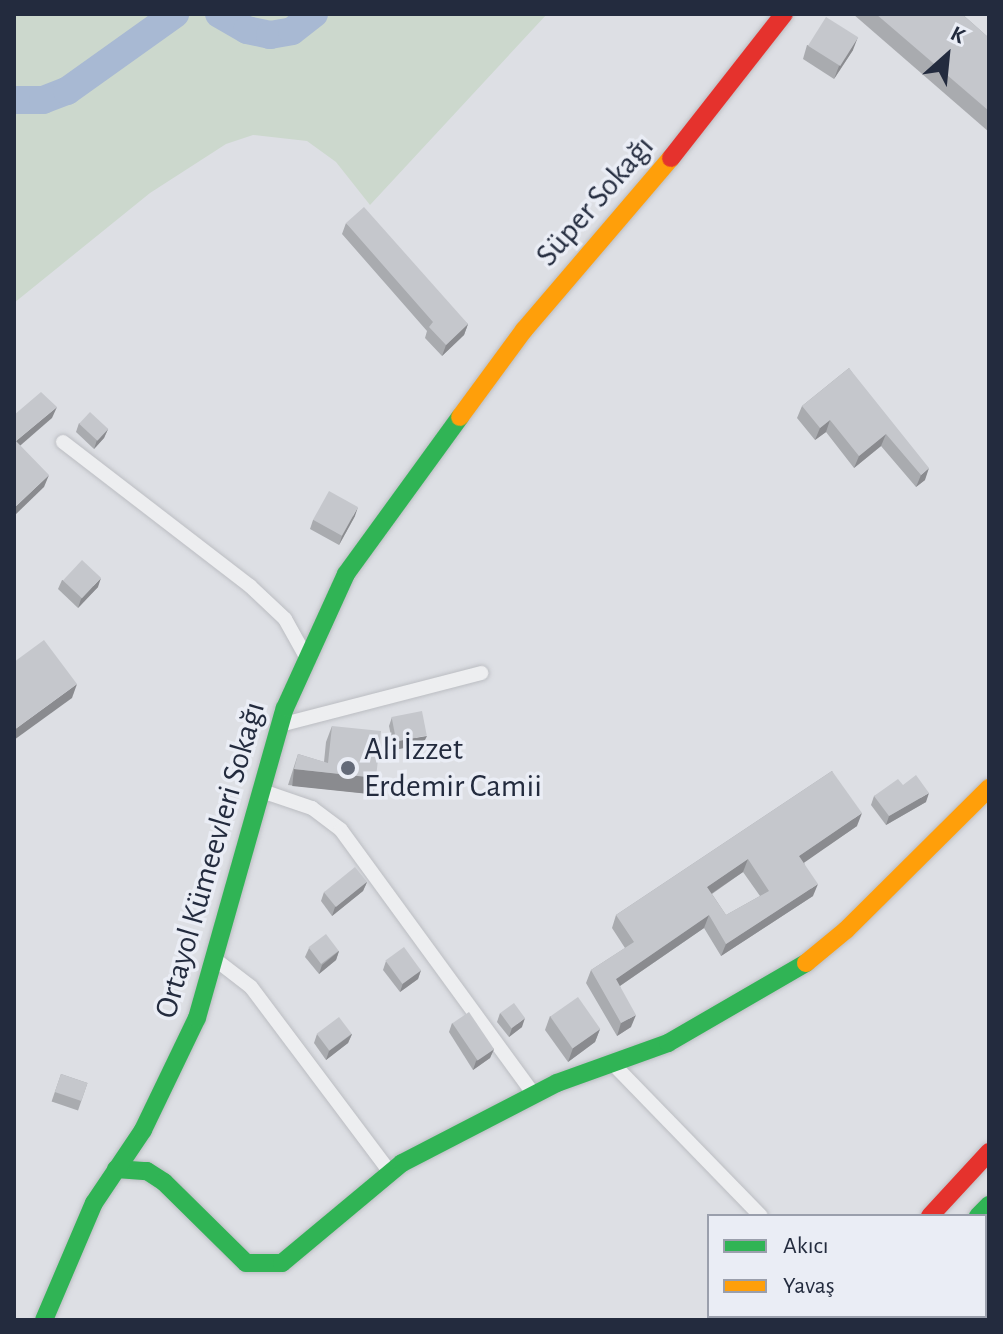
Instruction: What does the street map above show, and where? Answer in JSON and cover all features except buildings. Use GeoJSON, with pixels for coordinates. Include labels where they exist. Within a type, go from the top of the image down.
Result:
{"type":"FeatureCollection","features":[{"type":"Feature","properties":{"kind":"street","name":"Süper Sokağı"},"geometry":{"type":"LineString","coordinates":[[449,426],[749,64],[784,14]]}},
{"type":"Feature","properties":{"kind":"street","name":"Ortayol Kümeevleri Sokağı"},"geometry":{"type":"LineString","coordinates":[[44,1320],[94,1203],[143,1130],[184,1049],[216,960],[280,725],[305,655],[346,574],[449,426]]}},
{"type":"Feature","properties":{"kind":"street"},"geometry":{"type":"LineString","coordinates":[[63,442],[250,586],[285,619],[305,655]]}},
{"type":"Feature","properties":{"kind":"street"},"geometry":{"type":"LineString","coordinates":[[280,725],[481,673]]}},
{"type":"Feature","properties":{"kind":"street"},"geometry":{"type":"LineString","coordinates":[[116,1169],[155,1176],[237,1257],[264,1267],[294,1255],[390,1172],[534,1095],[700,1027],[804,964],[846,930],[989,788]]}},
{"type":"Feature","properties":{"kind":"street"},"geometry":{"type":"LineString","coordinates":[[262,791],[312,808],[333,821],[534,1095]]}},
{"type":"Feature","properties":{"kind":"street"},"geometry":{"type":"LineString","coordinates":[[216,960],[251,987],[390,1172]]}},
{"type":"Feature","properties":{"kind":"street"},"geometry":{"type":"LineString","coordinates":[[613,1064],[759,1214]]}},
{"type":"Feature","properties":{"kind":"street"},"geometry":{"type":"LineString","coordinates":[[932,1214],[989,1152]]}},
{"type":"Feature","properties":{"kind":"shaded area"},"geometry":{"type":"Polygon","coordinates":[[[14,14],[547,14],[370,205],[336,162],[307,141],[253,135],[226,144],[150,193],[14,303],[14,14]]]}},
{"type":"Feature","properties":{"kind":"waterway"},"geometry":{"type":"LineString","coordinates":[[14,100],[43,100],[67,91],[175,14]]}},
{"type":"Feature","properties":{"kind":"waterway"},"geometry":{"type":"LineString","coordinates":[[219,14],[247,30],[270,35],[292,31],[314,14]]}},
{"type":"Feature","properties":{"kind":"traffic: fast"},"geometry":{"type":"LineString","coordinates":[[44,1320],[94,1203],[143,1130],[197,1018],[285,708],[346,574],[460,417]]}},
{"type":"Feature","properties":{"kind":"traffic: fast"},"geometry":{"type":"LineString","coordinates":[[116,1169],[147,1171],[164,1182],[246,1263],[282,1263],[402,1163],[557,1083],[668,1043],[806,963]]}},
{"type":"Feature","properties":{"kind":"traffic: fast"},"geometry":{"type":"LineString","coordinates":[[980,1214],[989,1205]]}},
{"type":"Feature","properties":{"kind":"traffic: slow"},"geometry":{"type":"LineString","coordinates":[[460,417],[524,330],[671,158]]}},
{"type":"Feature","properties":{"kind":"traffic: slow"},"geometry":{"type":"LineString","coordinates":[[806,963],[846,930],[989,788]]}},
{"type":"Feature","properties":{"kind":"traffic: jam"},"geometry":{"type":"LineString","coordinates":[[671,158],[784,14]]}},
{"type":"Feature","properties":{"kind":"traffic: jam"},"geometry":{"type":"LineString","coordinates":[[932,1214],[989,1152]]}},
{"type":"Feature","properties":{"kind":"place","name":"Ali İzzet Erdemir Camii"},"geometry":{"type":"Point","coordinates":[348,768]}}]}
